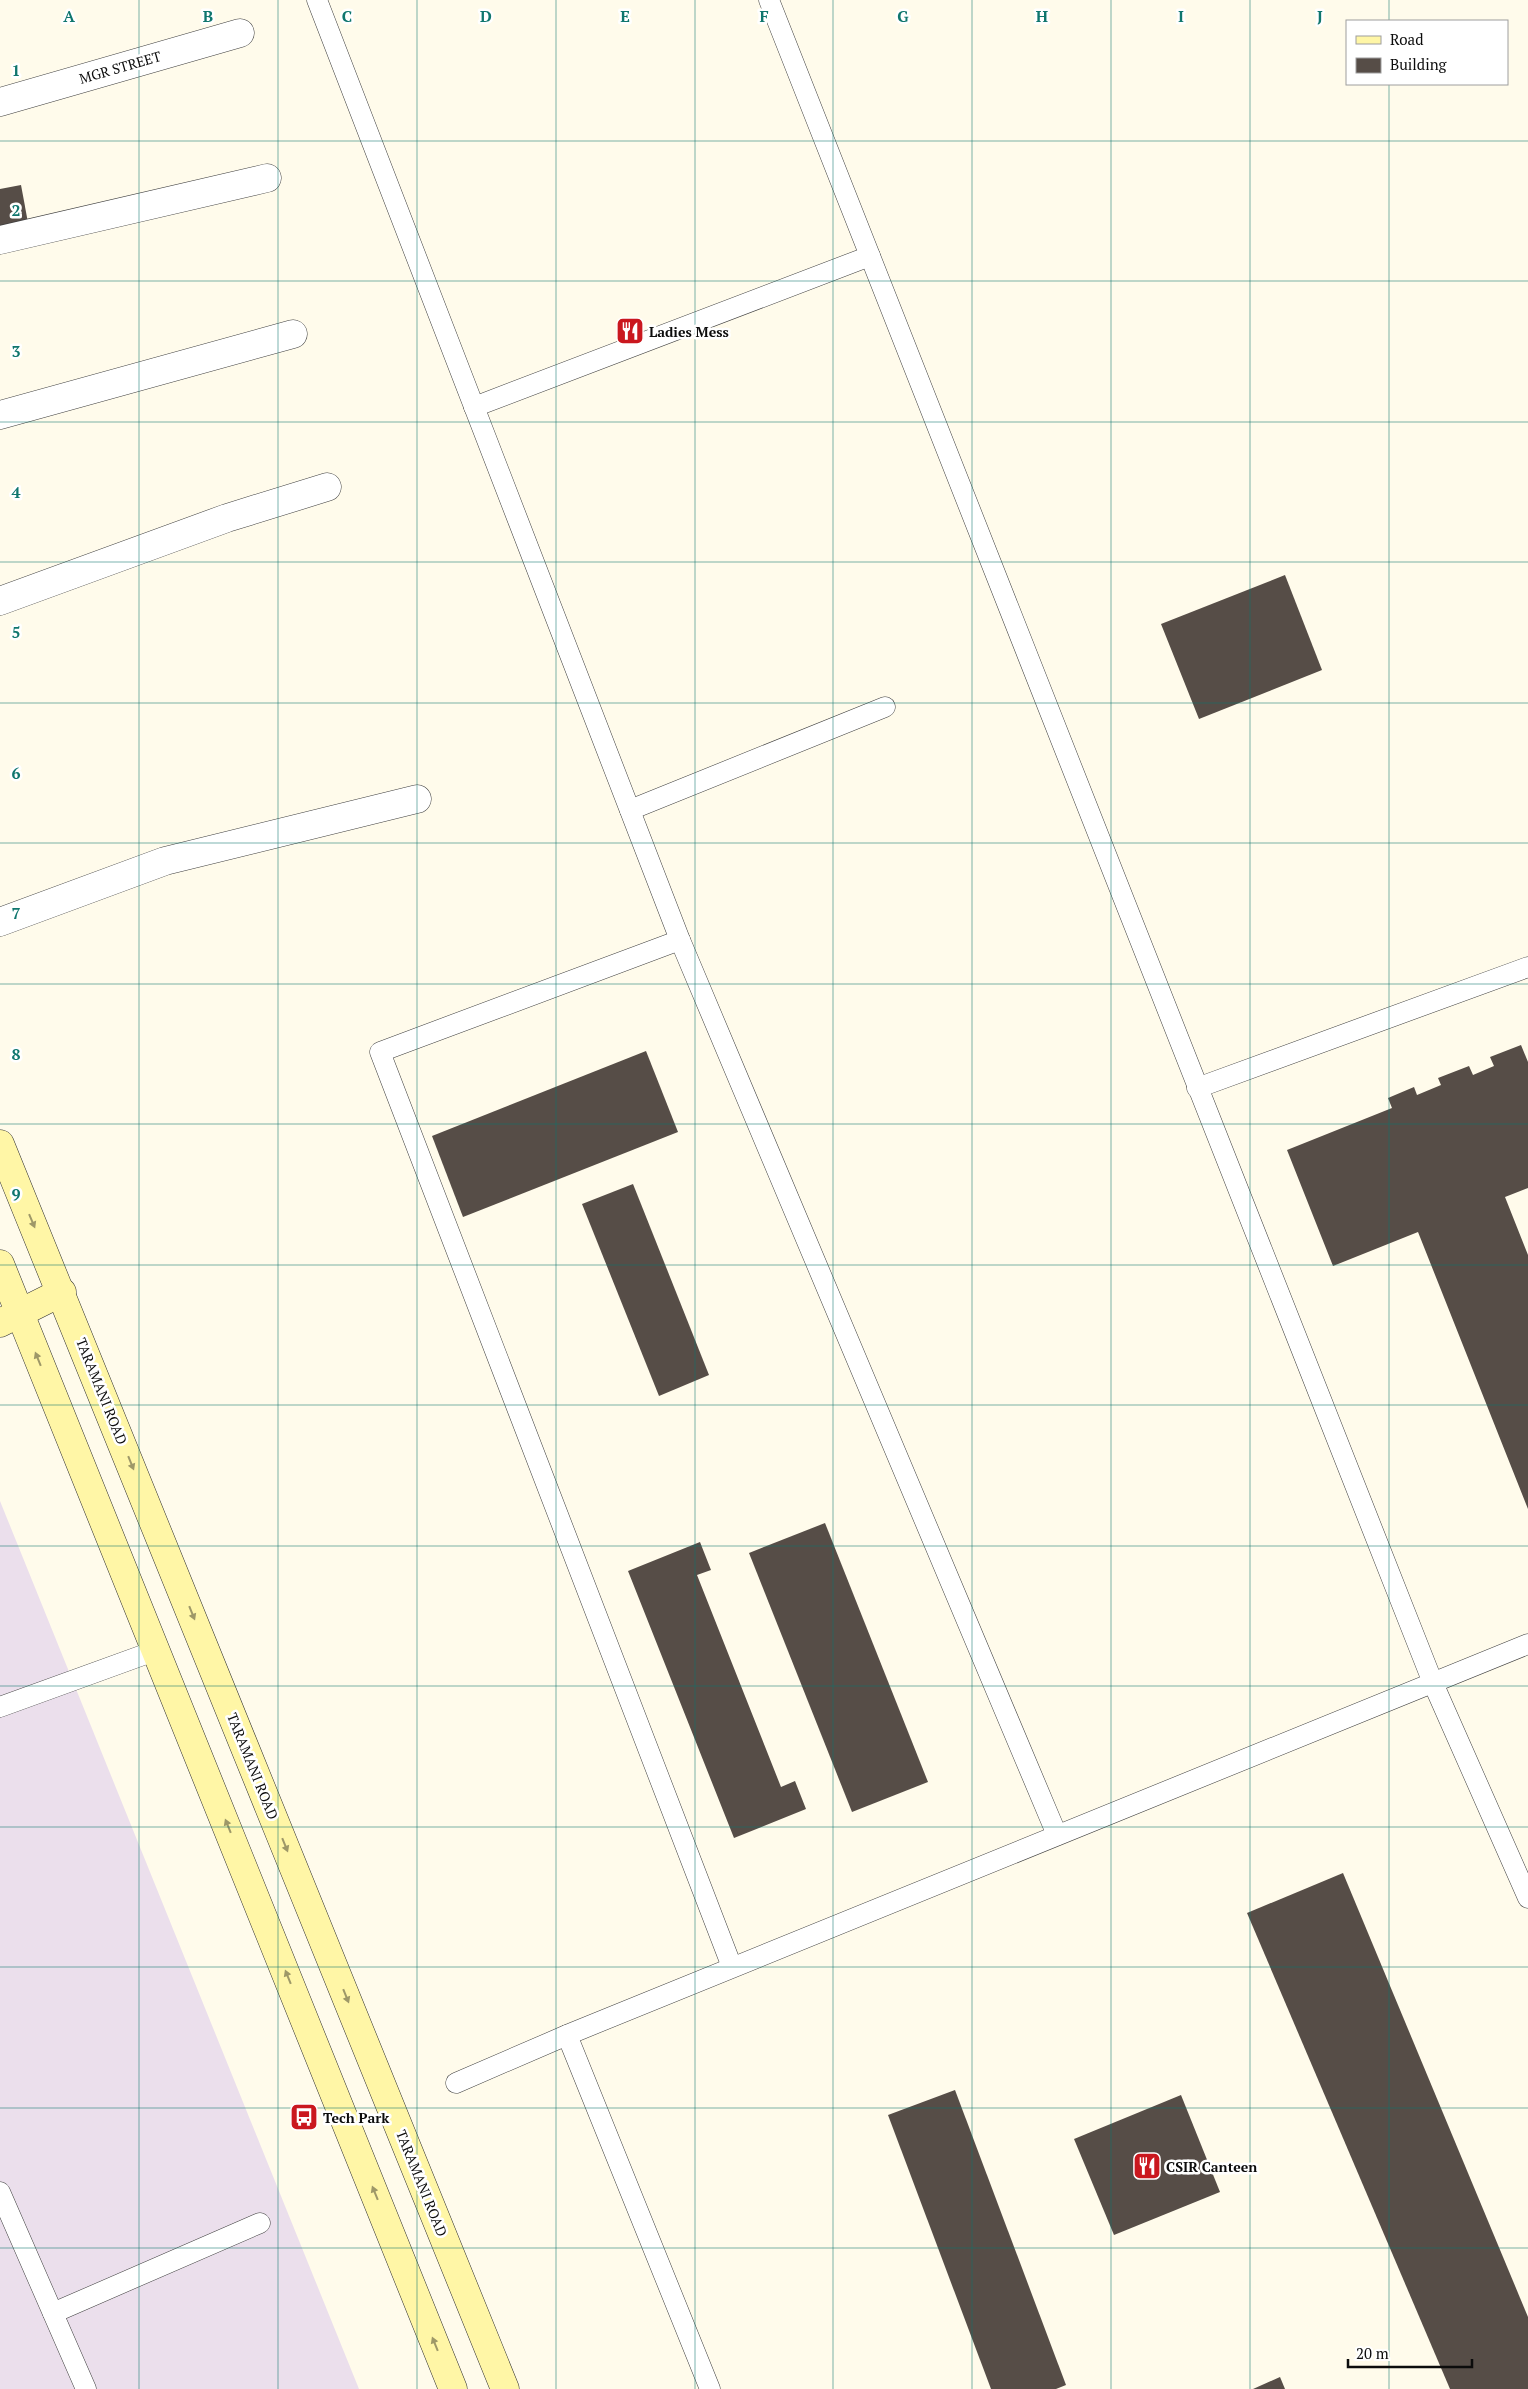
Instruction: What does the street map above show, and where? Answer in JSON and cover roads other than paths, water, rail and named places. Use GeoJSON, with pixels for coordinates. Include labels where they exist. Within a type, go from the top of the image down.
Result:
{"type":"FeatureCollection","features":[{"type":"Feature","properties":{"kind":"street","name":"MGR STREET"},"geometry":{"type":"LineString","coordinates":[[0,102],[240,33]]}},
{"type":"Feature","properties":{"kind":"street"},"geometry":{"type":"LineString","coordinates":[[0,240],[267,178]]}},
{"type":"Feature","properties":{"kind":"street"},"geometry":{"type":"LineString","coordinates":[[0,415],[293,334]]}},
{"type":"Feature","properties":{"kind":"street"},"geometry":{"type":"LineString","coordinates":[[0,601],[227,518],[328,487]]}},
{"type":"Feature","properties":{"kind":"street"},"geometry":{"type":"LineString","coordinates":[[0,922],[165,861],[417,799]]}},
{"type":"Feature","properties":{"kind":"street","name":"TARAMANI ROAD"},"geometry":{"type":"LineString","coordinates":[[0,1144],[62,1292],[505,2389]]}},
{"type":"Feature","properties":{"kind":"street"},"geometry":{"type":"LineString","coordinates":[[0,1264],[10,1318],[157,1650],[453,2389]]}},
{"type":"Feature","properties":{"kind":"street"},"geometry":{"type":"LineString","coordinates":[[10,1318],[62,1292]]}},
{"type":"Feature","properties":{"kind":"lane"},"geometry":{"type":"LineString","coordinates":[[317,0],[680,940],[1058,1835]]}},
{"type":"Feature","properties":{"kind":"lane"},"geometry":{"type":"LineString","coordinates":[[769,0],[1433,1683],[1528,1898]]}},
{"type":"Feature","properties":{"kind":"lane"},"geometry":{"type":"LineString","coordinates":[[474,407],[870,256]]}},
{"type":"Feature","properties":{"kind":"lane"},"geometry":{"type":"LineString","coordinates":[[630,810],[885,707]]}},
{"type":"Feature","properties":{"kind":"lane"},"geometry":{"type":"LineString","coordinates":[[680,940],[380,1052],[732,1967]]}},
{"type":"Feature","properties":{"kind":"lane"},"geometry":{"type":"LineString","coordinates":[[1197,1088],[1528,967]]}},
{"type":"Feature","properties":{"kind":"lane"},"geometry":{"type":"LineString","coordinates":[[456,2083],[732,1967],[1528,1644]]}},
{"type":"Feature","properties":{"kind":"lane"},"geometry":{"type":"LineString","coordinates":[[0,1707],[157,1650]]}},
{"type":"Feature","properties":{"kind":"lane"},"geometry":{"type":"LineString","coordinates":[[567,2035],[710,2389]]}},
{"type":"Feature","properties":{"kind":"lane"},"geometry":{"type":"LineString","coordinates":[[0,2192],[86,2389]]}},
{"type":"Feature","properties":{"kind":"lane"},"geometry":{"type":"LineString","coordinates":[[53,2313],[260,2223]]}},
{"type":"Feature","properties":{"kind":"place","name":"Ladies Mess"},"geometry":{"type":"Point","coordinates":[630,331]}},
{"type":"Feature","properties":{"kind":"place","name":"Tech Park"},"geometry":{"type":"Point","coordinates":[304,2117]}},
{"type":"Feature","properties":{"kind":"place","name":"CSIR Canteen"},"geometry":{"type":"Point","coordinates":[1147,2166]}}]}
